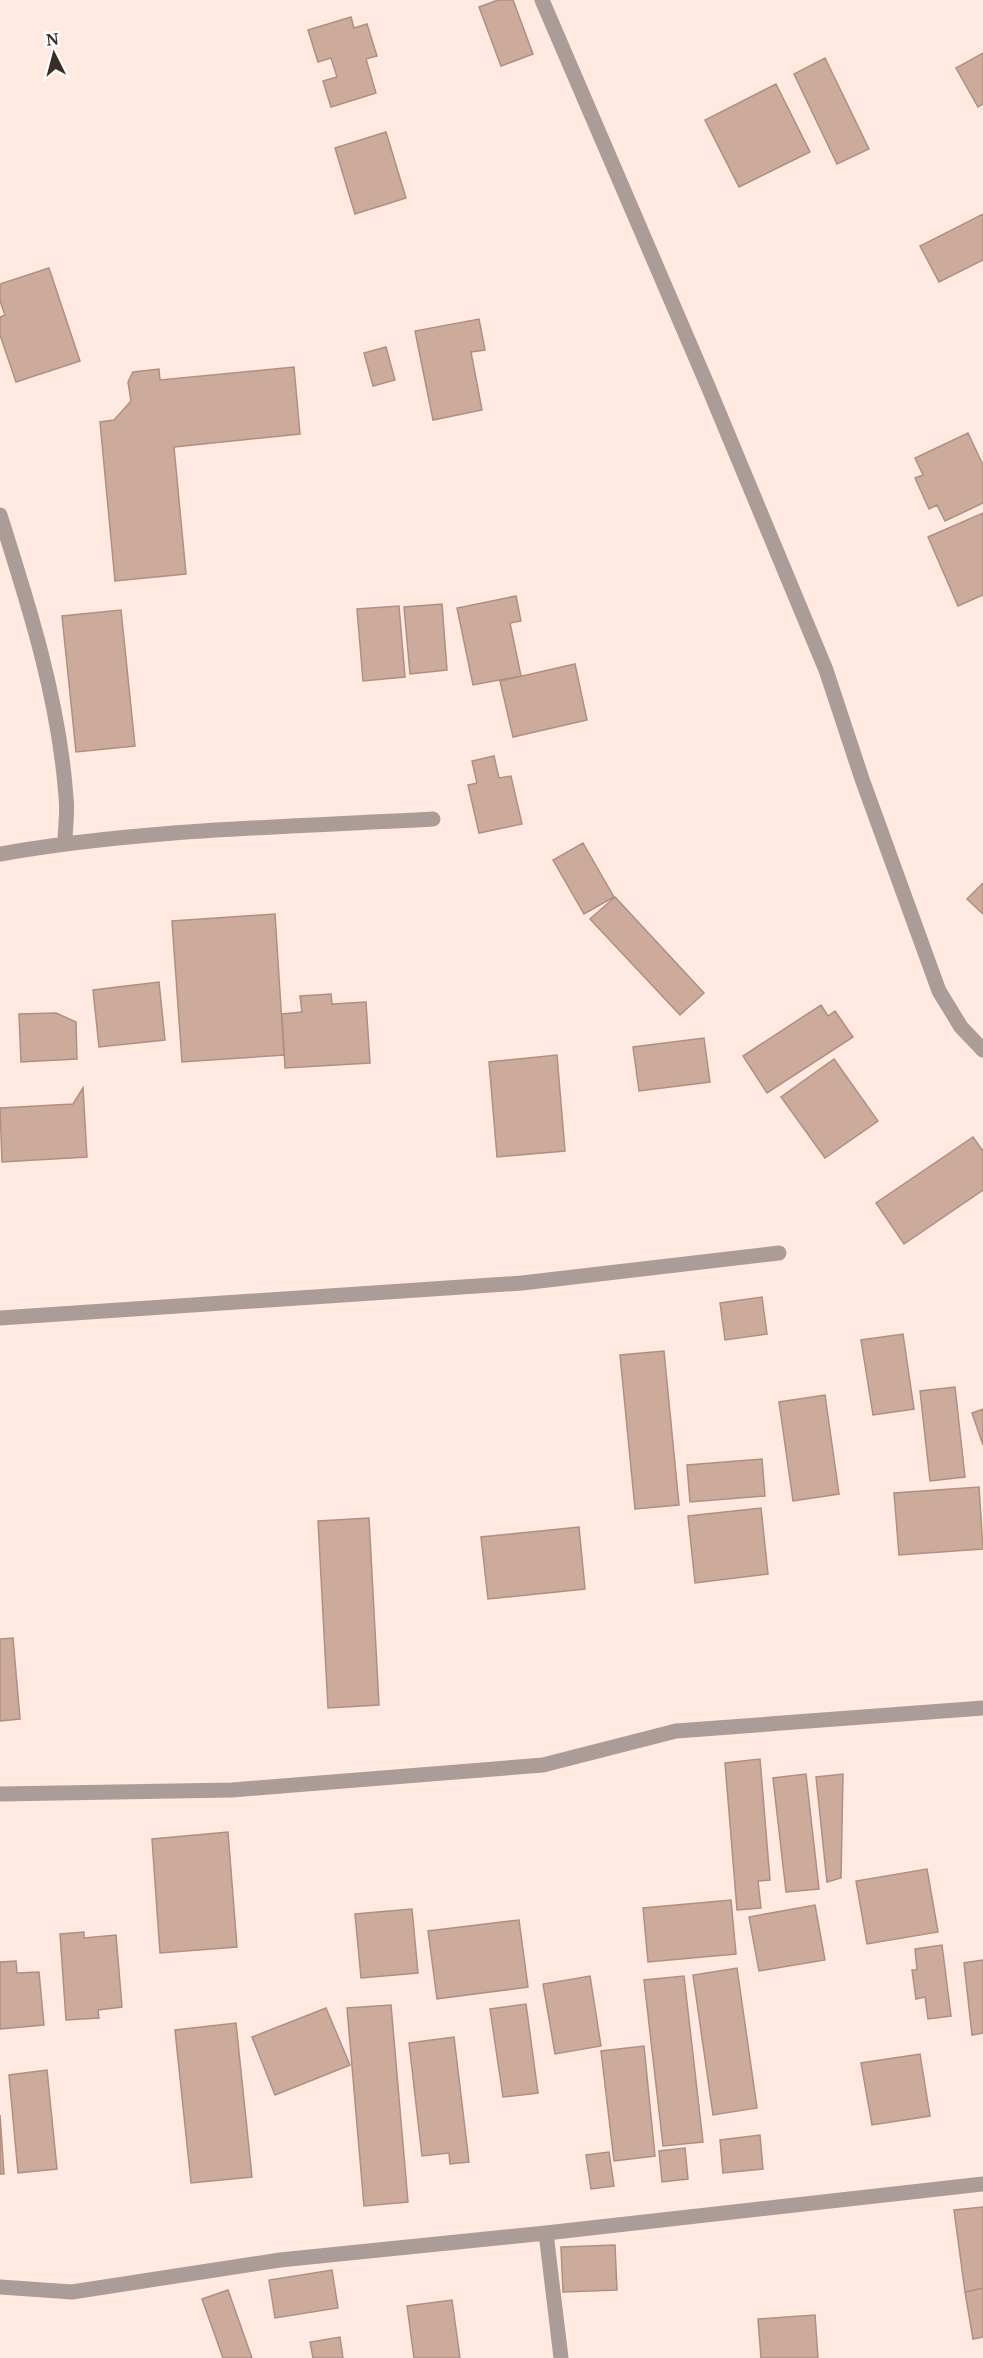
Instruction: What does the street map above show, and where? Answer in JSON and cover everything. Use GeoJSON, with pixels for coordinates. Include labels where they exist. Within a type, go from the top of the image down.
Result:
{"type":"FeatureCollection","features":[{"type":"Feature","properties":{"kind":"street"},"geometry":{"type":"LineString","coordinates":[[542,0],[707,384],[826,670],[862,779],[939,991],[961,1027],[983,1050]]}},
{"type":"Feature","properties":{"kind":"street"},"geometry":{"type":"LineString","coordinates":[[0,514],[26,597],[53,702],[67,798],[65,843]]}},
{"type":"Feature","properties":{"kind":"street"},"geometry":{"type":"LineString","coordinates":[[0,854],[65,843],[200,831],[433,819]]}},
{"type":"Feature","properties":{"kind":"street"},"geometry":{"type":"LineString","coordinates":[[0,1318],[522,1283],[779,1252]]}},
{"type":"Feature","properties":{"kind":"street"},"geometry":{"type":"LineString","coordinates":[[0,1794],[232,1790],[543,1765],[676,1731],[983,1708]]}},
{"type":"Feature","properties":{"kind":"street"},"geometry":{"type":"LineString","coordinates":[[0,2287],[72,2292],[280,2260],[983,2184]]}},
{"type":"Feature","properties":{"kind":"street"},"geometry":{"type":"LineString","coordinates":[[546,2233],[561,2358]]}},
{"type":"Feature","properties":{"kind":"building"},"geometry":{"type":"Polygon","coordinates":[[[498,0],[513,0],[533,54],[501,66],[479,7],[498,0]]]}},
{"type":"Feature","properties":{"kind":"building"},"geometry":{"type":"Polygon","coordinates":[[[351,17],[354,28],[367,24],[377,56],[366,59],[376,93],[331,107],[323,81],[337,77],[331,58],[318,62],[308,30],[351,17]]]}},
{"type":"Feature","properties":{"kind":"building"},"geometry":{"type":"Polygon","coordinates":[[[983,53],[983,104],[978,107],[956,68],[983,53]]]}},
{"type":"Feature","properties":{"kind":"building"},"geometry":{"type":"Polygon","coordinates":[[[825,58],[869,149],[837,164],[794,74],[825,58]]]}},
{"type":"Feature","properties":{"kind":"building"},"geometry":{"type":"Polygon","coordinates":[[[776,84],[810,152],[739,187],[705,120],[776,84]]]}},
{"type":"Feature","properties":{"kind":"building"},"geometry":{"type":"Polygon","coordinates":[[[386,132],[406,198],[355,214],[335,148],[386,132]]]}},
{"type":"Feature","properties":{"kind":"building"},"geometry":{"type":"Polygon","coordinates":[[[983,214],[983,260],[939,282],[920,246],[983,214]]]}},
{"type":"Feature","properties":{"kind":"building"},"geometry":{"type":"Polygon","coordinates":[[[49,268],[80,361],[16,382],[0,335],[0,317],[5,315],[0,301],[0,284],[49,268]]]}},
{"type":"Feature","properties":{"kind":"building"},"geometry":{"type":"Polygon","coordinates":[[[479,319],[485,350],[471,352],[482,410],[433,420],[415,331],[479,319]]]}},
{"type":"Feature","properties":{"kind":"building"},"geometry":{"type":"Polygon","coordinates":[[[386,347],[395,380],[373,386],[364,353],[386,347]]]}},
{"type":"Feature","properties":{"kind":"building"},"geometry":{"type":"Polygon","coordinates":[[[294,367],[300,434],[174,447],[186,574],[115,581],[100,422],[114,420],[131,401],[128,382],[133,372],[159,369],[160,380],[294,367]]]}},
{"type":"Feature","properties":{"kind":"building"},"geometry":{"type":"Polygon","coordinates":[[[968,433],[983,465],[983,503],[945,521],[937,505],[929,509],[915,478],[923,475],[915,458],[968,433]]]}},
{"type":"Feature","properties":{"kind":"building"},"geometry":{"type":"Polygon","coordinates":[[[983,513],[983,595],[958,606],[928,537],[983,513]]]}},
{"type":"Feature","properties":{"kind":"building"},"geometry":{"type":"Polygon","coordinates":[[[516,596],[521,621],[510,623],[521,676],[473,685],[457,608],[516,596]]]}},
{"type":"Feature","properties":{"kind":"building"},"geometry":{"type":"Polygon","coordinates":[[[442,604],[447,670],[410,674],[404,607],[442,604]]]}},
{"type":"Feature","properties":{"kind":"building"},"geometry":{"type":"Polygon","coordinates":[[[399,606],[405,677],[363,681],[357,609],[399,606]]]}},
{"type":"Feature","properties":{"kind":"building"},"geometry":{"type":"Polygon","coordinates":[[[121,610],[135,746],[76,752],[62,616],[121,610]]]}},
{"type":"Feature","properties":{"kind":"building"},"geometry":{"type":"Polygon","coordinates":[[[575,664],[587,720],[513,737],[500,681],[575,664]]]}},
{"type":"Feature","properties":{"kind":"building"},"geometry":{"type":"Polygon","coordinates":[[[494,756],[499,778],[511,776],[522,824],[479,833],[468,785],[477,783],[472,761],[494,756]]]}},
{"type":"Feature","properties":{"kind":"building"},"geometry":{"type":"Polygon","coordinates":[[[583,843],[614,897],[584,914],[553,860],[583,843]]]}},
{"type":"Feature","properties":{"kind":"building"},"geometry":{"type":"Polygon","coordinates":[[[983,883],[983,914],[967,899],[983,883]]]}},
{"type":"Feature","properties":{"kind":"building"},"geometry":{"type":"Polygon","coordinates":[[[615,897],[704,993],[680,1015],[590,919],[615,897]]]}},
{"type":"Feature","properties":{"kind":"building"},"geometry":{"type":"Polygon","coordinates":[[[275,914],[284,1055],[182,1062],[172,921],[275,914]]]}},
{"type":"Feature","properties":{"kind":"building"},"geometry":{"type":"Polygon","coordinates":[[[159,982],[165,1040],[99,1047],[93,990],[159,982]]]}},
{"type":"Feature","properties":{"kind":"building"},"geometry":{"type":"Polygon","coordinates":[[[331,994],[332,1004],[366,1002],[370,1063],[285,1068],[282,1014],[302,1012],[300,996],[331,994]]]}},
{"type":"Feature","properties":{"kind":"building"},"geometry":{"type":"Polygon","coordinates":[[[821,1005],[828,1016],[835,1011],[853,1037],[767,1093],[743,1056],[821,1005]]]}},
{"type":"Feature","properties":{"kind":"building"},"geometry":{"type":"Polygon","coordinates":[[[56,1013],[76,1022],[77,1059],[21,1062],[19,1014],[56,1013]]]}},
{"type":"Feature","properties":{"kind":"building"},"geometry":{"type":"Polygon","coordinates":[[[704,1038],[710,1082],[639,1091],[633,1047],[704,1038]]]}},
{"type":"Feature","properties":{"kind":"building"},"geometry":{"type":"Polygon","coordinates":[[[557,1055],[565,1151],[497,1157],[489,1062],[557,1055]]]}},
{"type":"Feature","properties":{"kind":"building"},"geometry":{"type":"Polygon","coordinates":[[[834,1059],[878,1121],[825,1158],[781,1097],[834,1059]]]}},
{"type":"Feature","properties":{"kind":"building"},"geometry":{"type":"Polygon","coordinates":[[[83,1088],[87,1157],[2,1162],[0,1108],[73,1104],[83,1088]]]}},
{"type":"Feature","properties":{"kind":"building"},"geometry":{"type":"Polygon","coordinates":[[[973,1137],[983,1151],[983,1190],[904,1244],[876,1203],[973,1137]]]}},
{"type":"Feature","properties":{"kind":"building"},"geometry":{"type":"Polygon","coordinates":[[[762,1297],[767,1334],[725,1340],[720,1303],[762,1297]]]}},
{"type":"Feature","properties":{"kind":"building"},"geometry":{"type":"Polygon","coordinates":[[[903,1334],[914,1409],[873,1415],[861,1340],[903,1334]]]}},
{"type":"Feature","properties":{"kind":"building"},"geometry":{"type":"Polygon","coordinates":[[[664,1351],[679,1505],[635,1509],[620,1355],[664,1351]]]}},
{"type":"Feature","properties":{"kind":"building"},"geometry":{"type":"Polygon","coordinates":[[[955,1387],[965,1477],[930,1481],[920,1391],[955,1387]]]}},
{"type":"Feature","properties":{"kind":"building"},"geometry":{"type":"Polygon","coordinates":[[[825,1395],[839,1494],[793,1501],[779,1402],[825,1395]]]}},
{"type":"Feature","properties":{"kind":"building"},"geometry":{"type":"Polygon","coordinates":[[[983,1409],[983,1445],[972,1413],[983,1409]]]}},
{"type":"Feature","properties":{"kind":"building"},"geometry":{"type":"Polygon","coordinates":[[[762,1459],[765,1496],[690,1502],[687,1465],[762,1459]]]}},
{"type":"Feature","properties":{"kind":"building"},"geometry":{"type":"Polygon","coordinates":[[[979,1487],[983,1549],[899,1555],[894,1493],[979,1487]]]}},
{"type":"Feature","properties":{"kind":"building"},"geometry":{"type":"Polygon","coordinates":[[[761,1508],[768,1574],[695,1583],[688,1516],[761,1508]]]}},
{"type":"Feature","properties":{"kind":"building"},"geometry":{"type":"Polygon","coordinates":[[[369,1518],[379,1705],[328,1708],[318,1521],[369,1518]]]}},
{"type":"Feature","properties":{"kind":"building"},"geometry":{"type":"Polygon","coordinates":[[[579,1527],[585,1589],[488,1599],[481,1537],[579,1527]]]}},
{"type":"Feature","properties":{"kind":"building"},"geometry":{"type":"Polygon","coordinates":[[[13,1638],[20,1719],[0,1721],[0,1639],[13,1638]]]}},
{"type":"Feature","properties":{"kind":"building"},"geometry":{"type":"Polygon","coordinates":[[[760,1759],[770,1880],[758,1881],[761,1908],[737,1910],[725,1763],[760,1759]]]}},
{"type":"Feature","properties":{"kind":"building"},"geometry":{"type":"Polygon","coordinates":[[[806,1774],[819,1889],[786,1892],[773,1778],[806,1774]]]}},
{"type":"Feature","properties":{"kind":"building"},"geometry":{"type":"Polygon","coordinates":[[[843,1774],[841,1878],[827,1882],[816,1777],[843,1774]]]}},
{"type":"Feature","properties":{"kind":"building"},"geometry":{"type":"Polygon","coordinates":[[[228,1832],[237,1947],[160,1953],[152,1839],[228,1832]]]}},
{"type":"Feature","properties":{"kind":"building"},"geometry":{"type":"Polygon","coordinates":[[[927,1869],[938,1932],[867,1944],[856,1881],[927,1869]]]}},
{"type":"Feature","properties":{"kind":"building"},"geometry":{"type":"Polygon","coordinates":[[[731,1900],[736,1954],[648,1962],[643,1908],[731,1900]]]}},
{"type":"Feature","properties":{"kind":"building"},"geometry":{"type":"Polygon","coordinates":[[[815,1905],[825,1960],[759,1971],[749,1917],[815,1905]]]}},
{"type":"Feature","properties":{"kind":"building"},"geometry":{"type":"Polygon","coordinates":[[[412,1909],[418,1973],[361,1978],[355,1914],[412,1909]]]}},
{"type":"Feature","properties":{"kind":"building"},"geometry":{"type":"Polygon","coordinates":[[[519,1920],[528,1987],[437,1999],[428,1931],[519,1920]]]}},
{"type":"Feature","properties":{"kind":"building"},"geometry":{"type":"Polygon","coordinates":[[[84,1932],[84,1938],[116,1935],[122,2007],[98,2010],[99,2018],[66,2020],[60,1934],[84,1932]]]}},
{"type":"Feature","properties":{"kind":"building"},"geometry":{"type":"Polygon","coordinates":[[[942,1945],[951,2016],[928,2019],[925,1997],[916,1999],[912,1970],[917,1970],[915,1949],[942,1945]]]}},
{"type":"Feature","properties":{"kind":"building"},"geometry":{"type":"Polygon","coordinates":[[[983,1960],[983,2033],[972,2035],[964,1963],[983,1960]]]}},
{"type":"Feature","properties":{"kind":"building"},"geometry":{"type":"Polygon","coordinates":[[[16,1961],[17,1973],[39,1972],[44,2025],[0,2029],[0,1962],[16,1961]]]}},
{"type":"Feature","properties":{"kind":"building"},"geometry":{"type":"Polygon","coordinates":[[[737,1968],[757,2108],[713,2115],[693,1975],[737,1968]]]}},
{"type":"Feature","properties":{"kind":"building"},"geometry":{"type":"Polygon","coordinates":[[[590,1976],[601,2046],[555,2054],[543,1984],[590,1976]]]}},
{"type":"Feature","properties":{"kind":"building"},"geometry":{"type":"Polygon","coordinates":[[[684,1976],[703,2142],[663,2146],[644,1980],[684,1976]]]}},
{"type":"Feature","properties":{"kind":"building"},"geometry":{"type":"Polygon","coordinates":[[[526,2004],[538,2093],[503,2097],[490,2009],[526,2004]]]}},
{"type":"Feature","properties":{"kind":"building"},"geometry":{"type":"Polygon","coordinates":[[[391,2005],[408,2202],[364,2206],[347,2008],[391,2005]]]}},
{"type":"Feature","properties":{"kind":"building"},"geometry":{"type":"Polygon","coordinates":[[[326,2008],[350,2065],[275,2095],[252,2037],[326,2008]]]}},
{"type":"Feature","properties":{"kind":"building"},"geometry":{"type":"Polygon","coordinates":[[[236,2023],[252,2177],[191,2183],[175,2030],[236,2023]]]}},
{"type":"Feature","properties":{"kind":"building"},"geometry":{"type":"Polygon","coordinates":[[[454,2037],[469,2162],[450,2164],[449,2153],[422,2156],[409,2043],[454,2037]]]}},
{"type":"Feature","properties":{"kind":"building"},"geometry":{"type":"Polygon","coordinates":[[[644,2046],[655,2156],[614,2161],[601,2051],[644,2046]]]}},
{"type":"Feature","properties":{"kind":"building"},"geometry":{"type":"Polygon","coordinates":[[[920,2054],[930,2116],[872,2125],[861,2063],[920,2054]]]}},
{"type":"Feature","properties":{"kind":"building"},"geometry":{"type":"Polygon","coordinates":[[[47,2070],[57,2169],[18,2173],[9,2075],[47,2070]]]}},
{"type":"Feature","properties":{"kind":"building"},"geometry":{"type":"Polygon","coordinates":[[[0,2115],[4,2174],[0,2174],[0,2115]]]}},
{"type":"Feature","properties":{"kind":"building"},"geometry":{"type":"Polygon","coordinates":[[[760,2135],[763,2169],[723,2173],[720,2140],[760,2135]]]}},
{"type":"Feature","properties":{"kind":"building"},"geometry":{"type":"Polygon","coordinates":[[[685,2148],[688,2179],[662,2182],[659,2151],[685,2148]]]}},
{"type":"Feature","properties":{"kind":"building"},"geometry":{"type":"Polygon","coordinates":[[[609,2152],[614,2186],[591,2189],[586,2155],[609,2152]]]}},
{"type":"Feature","properties":{"kind":"building"},"geometry":{"type":"Polygon","coordinates":[[[983,2207],[983,2288],[965,2292],[954,2210],[983,2207]]]}},
{"type":"Feature","properties":{"kind":"building"},"geometry":{"type":"Polygon","coordinates":[[[615,2245],[617,2290],[563,2292],[561,2247],[615,2245]]]}},
{"type":"Feature","properties":{"kind":"building"},"geometry":{"type":"Polygon","coordinates":[[[332,2270],[338,2308],[275,2318],[269,2280],[332,2270]]]}},
{"type":"Feature","properties":{"kind":"building"},"geometry":{"type":"Polygon","coordinates":[[[983,2288],[983,2337],[973,2339],[965,2292],[983,2288]]]}},
{"type":"Feature","properties":{"kind":"building"},"geometry":{"type":"Polygon","coordinates":[[[228,2290],[252,2358],[223,2358],[202,2299],[228,2290]]]}},
{"type":"Feature","properties":{"kind":"building"},"geometry":{"type":"Polygon","coordinates":[[[452,2300],[460,2358],[414,2358],[407,2306],[452,2300]]]}},
{"type":"Feature","properties":{"kind":"building"},"geometry":{"type":"Polygon","coordinates":[[[815,2315],[818,2358],[761,2358],[758,2319],[815,2315]]]}},
{"type":"Feature","properties":{"kind":"building"},"geometry":{"type":"Polygon","coordinates":[[[340,2337],[343,2358],[313,2358],[310,2342],[340,2337]]]}}]}
